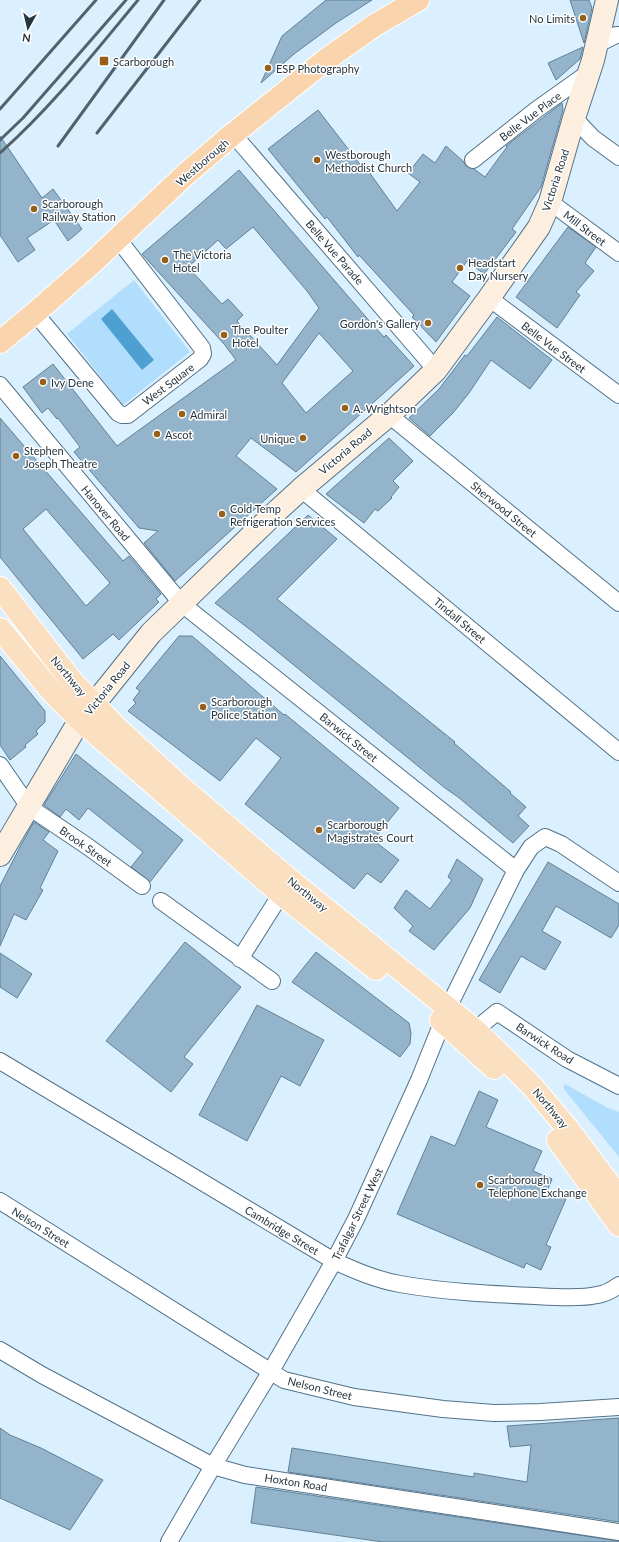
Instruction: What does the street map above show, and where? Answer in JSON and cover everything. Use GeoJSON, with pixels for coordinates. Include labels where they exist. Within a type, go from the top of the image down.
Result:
{"type":"FeatureCollection","features":[{"type":"Feature","properties":{"kind":"highway","name":"Westborough"},"geometry":{"type":"LineString","coordinates":[[0,342],[35,313],[234,134],[327,59],[375,25],[418,0]]}},
{"type":"Feature","properties":{"kind":"main road","name":"Victoria Road"},"geometry":{"type":"LineString","coordinates":[[0,855],[75,728],[151,633],[301,488],[389,415],[436,370],[489,298],[539,227],[550,202],[596,45],[607,0]]}},
{"type":"Feature","properties":{"kind":"main road","name":"Northway"},"geometry":{"type":"LineString","coordinates":[[0,588],[71,680],[87,713]]}},
{"type":"Feature","properties":{"kind":"main road","name":"Northway"},"geometry":{"type":"LineString","coordinates":[[0,629],[53,693],[87,713],[286,887],[445,1015],[521,1095],[557,1139],[619,1225]]}},
{"type":"Feature","properties":{"kind":"main road","name":"Northway"},"geometry":{"type":"LineString","coordinates":[[445,1015],[475,1030],[532,1086],[568,1129],[619,1197]]}},
{"type":"Feature","properties":{"kind":"street"},"geometry":{"type":"LineString","coordinates":[[596,45],[619,35]]}},
{"type":"Feature","properties":{"kind":"street","name":"Belle Vue Place"},"geometry":{"type":"LineString","coordinates":[[473,160],[536,110],[588,73]]}},
{"type":"Feature","properties":{"kind":"street"},"geometry":{"type":"LineString","coordinates":[[574,118],[593,138],[619,157]]}},
{"type":"Feature","properties":{"kind":"street","name":"Belle Vue Parade"},"geometry":{"type":"LineString","coordinates":[[234,134],[436,370]]}},
{"type":"Feature","properties":{"kind":"street","name":"Mill Street"},"geometry":{"type":"LineString","coordinates":[[550,202],[619,253]]}},
{"type":"Feature","properties":{"kind":"street","name":"West Square"},"geometry":{"type":"LineString","coordinates":[[35,313],[118,413],[122,415],[128,415],[200,359],[203,354],[202,348],[118,239]]}},
{"type":"Feature","properties":{"kind":"street","name":"Belle Vue Street"},"geometry":{"type":"LineString","coordinates":[[489,298],[619,395]]}},
{"type":"Feature","properties":{"kind":"street","name":"Hanover Road"},"geometry":{"type":"LineString","coordinates":[[0,385],[182,604]]}},
{"type":"Feature","properties":{"kind":"street","name":"Sherwood Street"},"geometry":{"type":"LineString","coordinates":[[389,415],[619,603]]}},
{"type":"Feature","properties":{"kind":"street","name":"Tindall Street"},"geometry":{"type":"LineString","coordinates":[[301,488],[619,752]]}},
{"type":"Feature","properties":{"kind":"street","name":"Barwick Street"},"geometry":{"type":"LineString","coordinates":[[182,604],[516,870]]}},
{"type":"Feature","properties":{"kind":"street"},"geometry":{"type":"LineString","coordinates":[[0,765],[28,807]]}},
{"type":"Feature","properties":{"kind":"street","name":"Brook Street"},"geometry":{"type":"LineString","coordinates":[[28,807],[87,846],[142,886]]}},
{"type":"Feature","properties":{"kind":"street","name":"Trafalgar Street West"},"geometry":{"type":"LineString","coordinates":[[169,1542],[271,1371],[334,1261],[356,1219],[404,1115],[445,1015],[516,870],[531,847],[545,837],[561,844],[619,883]]}},
{"type":"Feature","properties":{"kind":"street"},"geometry":{"type":"LineString","coordinates":[[240,959],[286,887]]}},
{"type":"Feature","properties":{"kind":"street"},"geometry":{"type":"LineString","coordinates":[[161,901],[272,981]]}},
{"type":"Feature","properties":{"kind":"street","name":"Barwick Road"},"geometry":{"type":"LineString","coordinates":[[475,1030],[497,1012],[567,1059],[619,1086]]}},
{"type":"Feature","properties":{"kind":"street","name":"Cambridge Street"},"geometry":{"type":"LineString","coordinates":[[0,1061],[334,1261],[371,1277],[399,1284],[487,1294],[554,1297],[595,1296],[604,1294],[619,1285]]}},
{"type":"Feature","properties":{"kind":"street","name":"Nelson Street"},"geometry":{"type":"LineString","coordinates":[[0,1201],[284,1380],[354,1397],[420,1407],[494,1413],[540,1412],[619,1407]]}},
{"type":"Feature","properties":{"kind":"street","name":"Hoxton Road"},"geometry":{"type":"LineString","coordinates":[[0,1350],[42,1375],[213,1466],[245,1475],[619,1532]]}},
{"type":"Feature","properties":{"kind":"shaded area"},"geometry":{"type":"Polygon","coordinates":[[[134,280],[190,352],[123,405],[67,334],[134,280]]]}},
{"type":"Feature","properties":{"kind":"shaded area"},"geometry":{"type":"Polygon","coordinates":[[[112,309],[154,360],[142,370],[101,319],[112,309]]]}},
{"type":"Feature","properties":{"kind":"shaded area"},"geometry":{"type":"Polygon","coordinates":[[[565,1084],[608,1108],[619,1112],[619,1157],[563,1088],[565,1084]]]}},
{"type":"Feature","properties":{"kind":"building"},"geometry":{"type":"Polygon","coordinates":[[[326,0],[372,0],[336,23],[294,54],[261,83],[282,36],[326,0]]]}},
{"type":"Feature","properties":{"kind":"building","name":"No Limits"},"geometry":{"type":"Polygon","coordinates":[[[570,0],[589,0],[592,8],[584,43],[570,0]]]}},
{"type":"Feature","properties":{"kind":"building"},"geometry":{"type":"Polygon","coordinates":[[[583,47],[580,59],[556,80],[548,63],[583,47]]]}},
{"type":"Feature","properties":{"kind":"building"},"geometry":{"type":"Polygon","coordinates":[[[562,103],[563,110],[541,187],[512,229],[516,232],[484,274],[467,261],[452,282],[470,296],[436,342],[412,317],[414,315],[359,255],[358,257],[327,217],[325,219],[268,149],[318,110],[366,172],[369,172],[397,211],[420,182],[408,173],[423,154],[435,163],[446,146],[464,162],[466,166],[474,169],[485,177],[507,147],[506,146],[562,103]]]}},
{"type":"Feature","properties":{"kind":"building","name":"Scarborough Railway Station"},"geometry":{"type":"Polygon","coordinates":[[[0,136],[42,198],[53,189],[82,229],[68,241],[54,220],[27,238],[35,250],[18,262],[0,235],[0,136]]]}},
{"type":"Feature","properties":{"kind":"building"},"geometry":{"type":"Polygon","coordinates":[[[239,170],[372,324],[384,337],[386,335],[414,366],[296,472],[251,438],[236,456],[277,489],[175,581],[144,543],[158,531],[139,528],[74,452],[80,447],[58,418],[57,419],[48,408],[42,413],[23,387],[53,364],[117,446],[236,360],[224,344],[142,254],[239,170]],[[253,227],[226,249],[218,240],[188,267],[222,304],[228,299],[243,315],[237,321],[277,365],[319,308],[307,291],[253,227]],[[319,333],[282,383],[306,413],[353,371],[319,333]]]}},
{"type":"Feature","properties":{"kind":"building"},"geometry":{"type":"Polygon","coordinates":[[[568,227],[596,247],[585,263],[594,271],[576,292],[580,295],[557,328],[516,297],[568,227]]]}},
{"type":"Feature","properties":{"kind":"building"},"geometry":{"type":"Polygon","coordinates":[[[497,317],[552,360],[530,389],[491,360],[469,393],[453,413],[430,436],[409,418],[439,389],[497,317]]]}},
{"type":"Feature","properties":{"kind":"building"},"geometry":{"type":"Polygon","coordinates":[[[0,418],[123,561],[129,556],[161,594],[156,599],[159,602],[119,640],[113,634],[83,659],[0,557],[0,418]],[[46,509],[23,529],[86,606],[110,583],[46,509]]]}},
{"type":"Feature","properties":{"kind":"building"},"geometry":{"type":"Polygon","coordinates":[[[389,438],[413,461],[393,481],[399,487],[391,497],[392,498],[378,511],[375,509],[364,523],[326,494],[389,438]]]}},
{"type":"Feature","properties":{"kind":"building"},"geometry":{"type":"Polygon","coordinates":[[[308,515],[337,539],[277,599],[455,742],[454,743],[511,792],[510,793],[526,807],[518,816],[529,826],[513,843],[252,631],[215,603],[308,515]]]}},
{"type":"Feature","properties":{"kind":"building"},"geometry":{"type":"Polygon","coordinates":[[[179,636],[192,636],[284,715],[285,714],[399,808],[373,840],[399,860],[381,883],[367,873],[354,889],[245,804],[281,758],[256,738],[220,781],[128,711],[136,703],[133,700],[140,691],[136,688],[179,636]]]}},
{"type":"Feature","properties":{"kind":"building"},"geometry":{"type":"Polygon","coordinates":[[[0,656],[45,711],[45,722],[36,731],[38,734],[25,745],[26,747],[10,760],[0,745],[0,656]]]}},
{"type":"Feature","properties":{"kind":"building"},"geometry":{"type":"Polygon","coordinates":[[[76,754],[183,840],[150,882],[131,867],[143,852],[88,808],[79,820],[66,809],[60,817],[44,805],[76,754]]]}},
{"type":"Feature","properties":{"kind":"building"},"geometry":{"type":"Polygon","coordinates":[[[34,822],[49,832],[43,840],[58,851],[40,888],[43,890],[26,920],[14,914],[0,946],[0,886],[34,822]]]}},
{"type":"Feature","properties":{"kind":"building"},"geometry":{"type":"Polygon","coordinates":[[[457,859],[483,879],[470,908],[434,950],[409,931],[413,926],[394,908],[406,890],[430,909],[452,880],[448,877],[457,859]]]}},
{"type":"Feature","properties":{"kind":"building"},"geometry":{"type":"Polygon","coordinates":[[[548,862],[619,904],[619,925],[611,938],[556,906],[542,931],[561,942],[545,970],[521,956],[500,993],[479,980],[548,862]]]}},
{"type":"Feature","properties":{"kind":"building"},"geometry":{"type":"Polygon","coordinates":[[[185,942],[241,987],[184,1057],[193,1064],[171,1092],[106,1041],[185,942]]]}},
{"type":"Feature","properties":{"kind":"building"},"geometry":{"type":"Polygon","coordinates":[[[316,952],[409,1023],[411,1033],[410,1044],[400,1057],[292,982],[316,952]]]}},
{"type":"Feature","properties":{"kind":"building"},"geometry":{"type":"Polygon","coordinates":[[[0,953],[32,974],[17,998],[0,987],[0,953]]]}},
{"type":"Feature","properties":{"kind":"building"},"geometry":{"type":"Polygon","coordinates":[[[257,1005],[324,1040],[300,1086],[281,1076],[247,1141],[199,1115],[257,1005]]]}},
{"type":"Feature","properties":{"kind":"building","name":"Scarborough Telephone Exchange"},"geometry":{"type":"Polygon","coordinates":[[[479,1091],[498,1100],[486,1127],[542,1151],[533,1171],[552,1179],[547,1191],[566,1199],[546,1245],[551,1247],[541,1270],[526,1263],[524,1268],[397,1214],[431,1136],[455,1146],[479,1091]]]}},
{"type":"Feature","properties":{"kind":"building"},"geometry":{"type":"Polygon","coordinates":[[[619,1418],[619,1522],[288,1472],[292,1448],[474,1477],[474,1473],[527,1482],[531,1445],[510,1447],[507,1426],[619,1418]]]}},
{"type":"Feature","properties":{"kind":"building"},"geometry":{"type":"Polygon","coordinates":[[[0,1428],[10,1435],[41,1448],[103,1480],[70,1530],[0,1498],[0,1428]]]}},
{"type":"Feature","properties":{"kind":"building"},"geometry":{"type":"Polygon","coordinates":[[[256,1487],[619,1542],[383,1542],[251,1523],[256,1487]]]}},
{"type":"Feature","properties":{"kind":"railway"},"geometry":{"type":"LineString","coordinates":[[0,109],[96,0]]}},
{"type":"Feature","properties":{"kind":"railway"},"geometry":{"type":"LineString","coordinates":[[0,140],[23,118],[126,0]]}},
{"type":"Feature","properties":{"kind":"railway"},"geometry":{"type":"LineString","coordinates":[[0,153],[37,118],[138,0]]}},
{"type":"Feature","properties":{"kind":"railway"},"geometry":{"type":"LineString","coordinates":[[58,146],[164,0]]}},
{"type":"Feature","properties":{"kind":"railway"},"geometry":{"type":"LineString","coordinates":[[97,133],[200,0]]}},
{"type":"Feature","properties":{"kind":"place","name":"No Limits"},"geometry":{"type":"Point","coordinates":[583,18]}},
{"type":"Feature","properties":{"kind":"place","name":"Scarborough"},"geometry":{"type":"Point","coordinates":[104,61]}},
{"type":"Feature","properties":{"kind":"place","name":"ESP Photography"},"geometry":{"type":"Point","coordinates":[268,68]}},
{"type":"Feature","properties":{"kind":"place","name":"Westborough Methodist Church"},"geometry":{"type":"Point","coordinates":[317,160]}},
{"type":"Feature","properties":{"kind":"place","name":"Scarborough Railway Station"},"geometry":{"type":"Point","coordinates":[34,209]}},
{"type":"Feature","properties":{"kind":"place","name":"The Victoria Hotel"},"geometry":{"type":"Point","coordinates":[165,260]}},
{"type":"Feature","properties":{"kind":"place","name":"Headstart Day Nursery"},"geometry":{"type":"Point","coordinates":[460,268]}},
{"type":"Feature","properties":{"kind":"place","name":"Gordon's Gallery"},"geometry":{"type":"Point","coordinates":[428,323]}},
{"type":"Feature","properties":{"kind":"place","name":"The Poulter Hotel"},"geometry":{"type":"Point","coordinates":[224,335]}},
{"type":"Feature","properties":{"kind":"place","name":"Ivy Dene"},"geometry":{"type":"Point","coordinates":[43,382]}},
{"type":"Feature","properties":{"kind":"place","name":"A. Wrightson"},"geometry":{"type":"Point","coordinates":[345,408]}},
{"type":"Feature","properties":{"kind":"place","name":"Admiral"},"geometry":{"type":"Point","coordinates":[182,414]}},
{"type":"Feature","properties":{"kind":"place","name":"Ascot"},"geometry":{"type":"Point","coordinates":[157,434]}},
{"type":"Feature","properties":{"kind":"place","name":"Unique"},"geometry":{"type":"Point","coordinates":[303,438]}},
{"type":"Feature","properties":{"kind":"place","name":"Stephen Joseph Theatre"},"geometry":{"type":"Point","coordinates":[16,456]}},
{"type":"Feature","properties":{"kind":"place","name":"Cold Temp Refrigeration Services"},"geometry":{"type":"Point","coordinates":[222,514]}},
{"type":"Feature","properties":{"kind":"place","name":"Scarborough Police Station"},"geometry":{"type":"Point","coordinates":[203,707]}},
{"type":"Feature","properties":{"kind":"place","name":"Scarborough Magistrates Court"},"geometry":{"type":"Point","coordinates":[319,830]}},
{"type":"Feature","properties":{"kind":"place","name":"Scarborough Telephone Exchange"},"geometry":{"type":"Point","coordinates":[480,1185]}}]}
